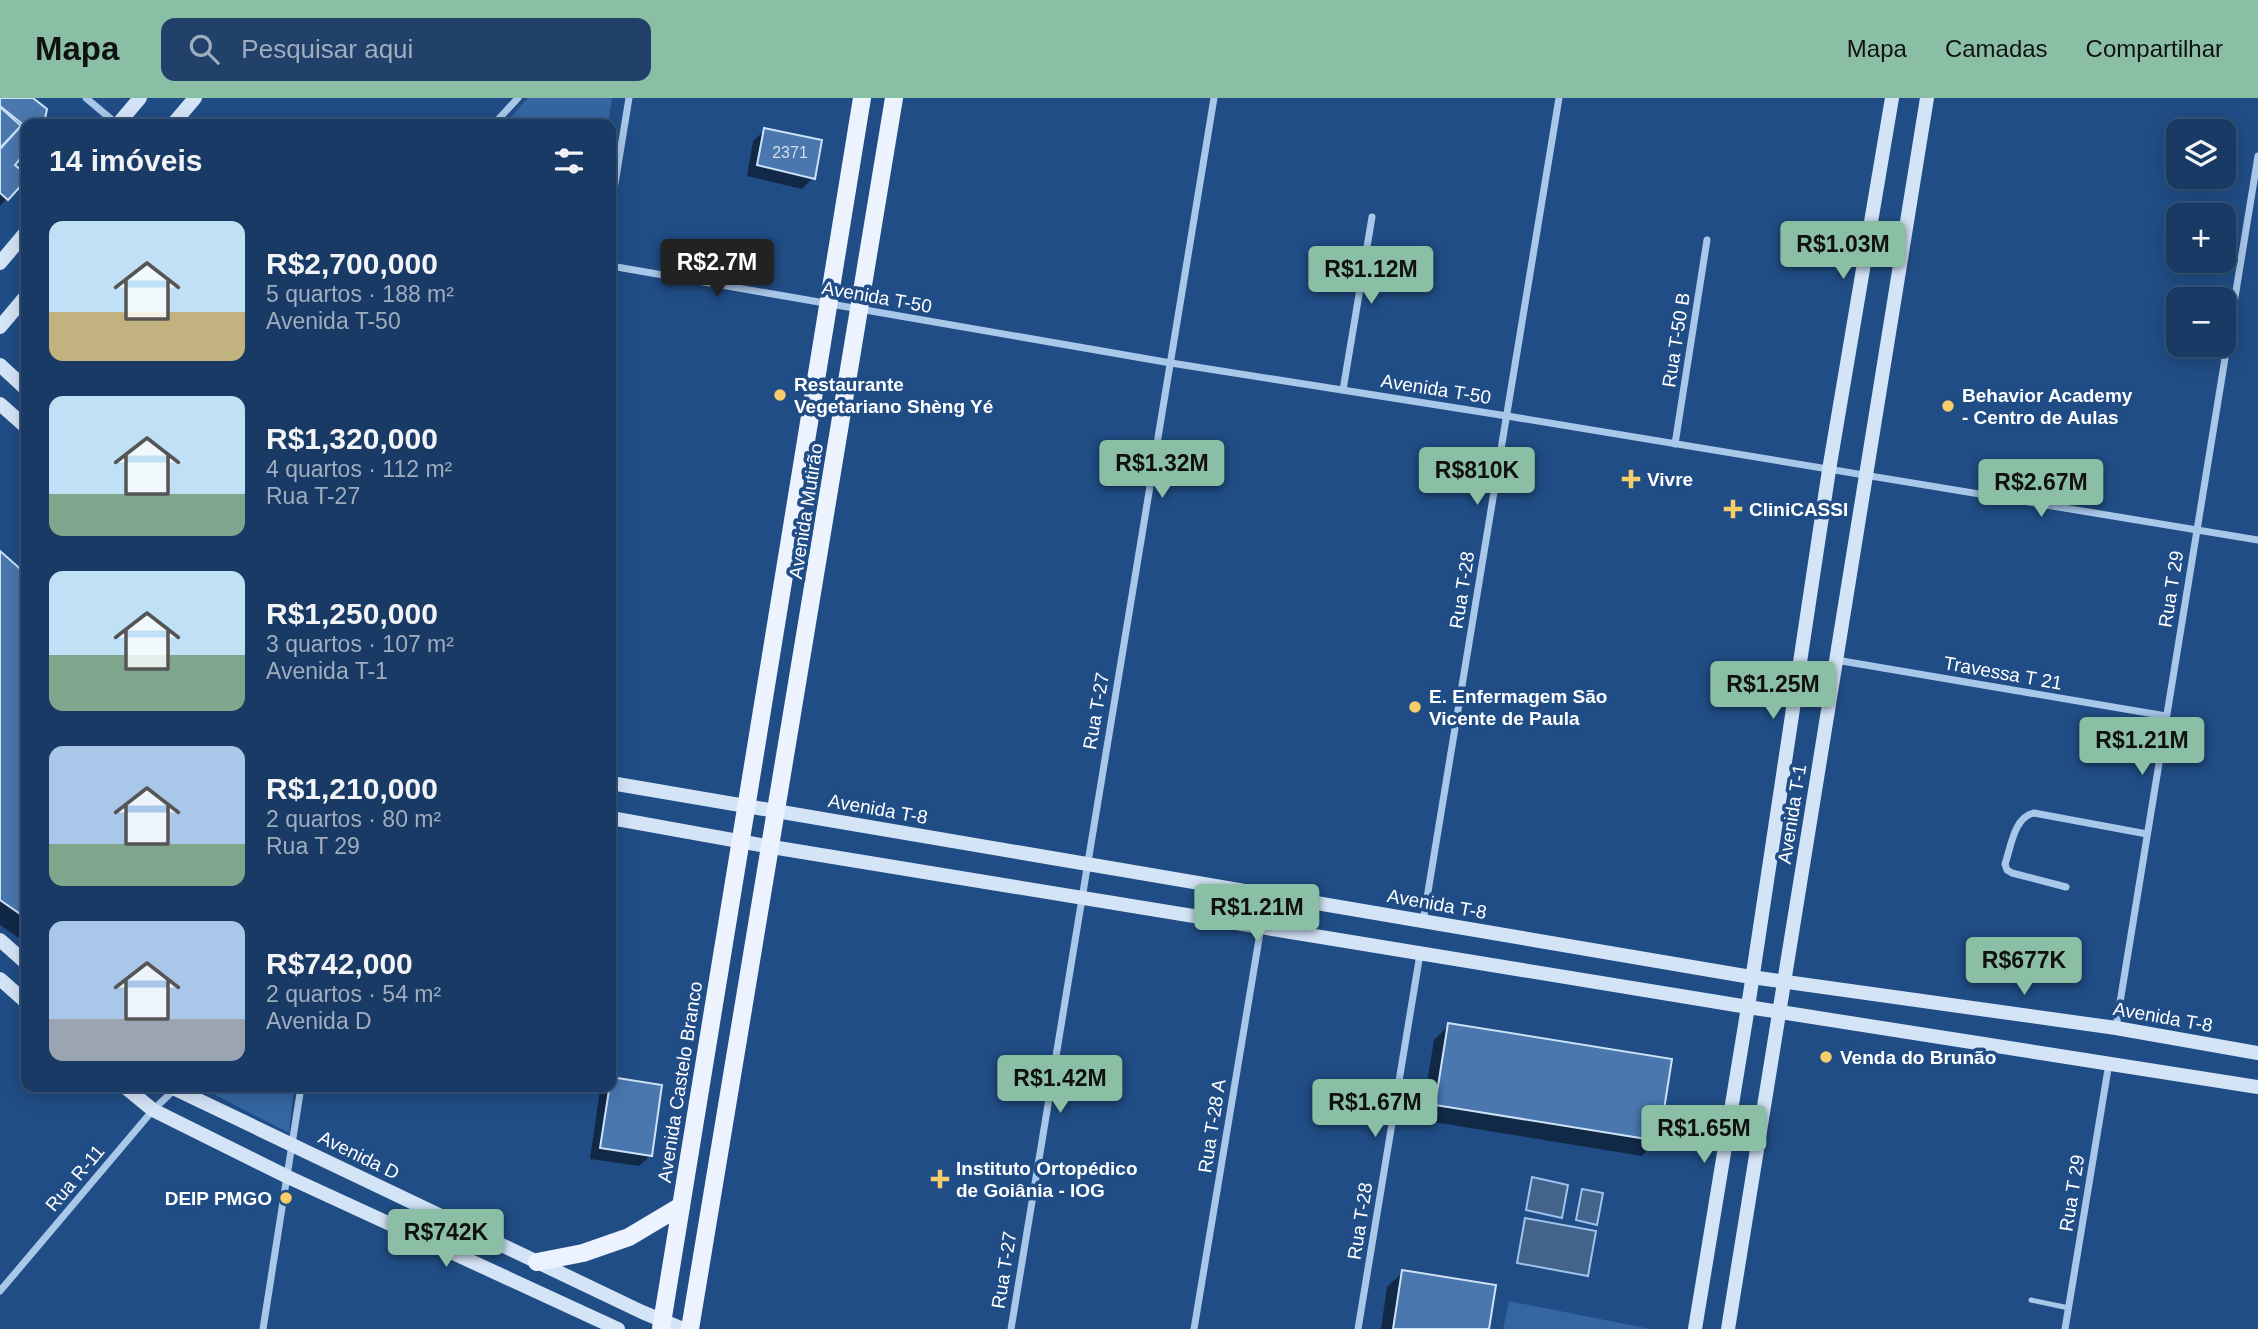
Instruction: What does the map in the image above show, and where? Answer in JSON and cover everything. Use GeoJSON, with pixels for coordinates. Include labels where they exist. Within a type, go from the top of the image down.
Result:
{"type":"FeatureCollection","features":[{"type":"Feature","properties":{"kind":"main road"},"geometry":{"type":"LineString","coordinates":[[121,119],[140,98]]}},
{"type":"Feature","properties":{"kind":"main road"},"geometry":{"type":"LineString","coordinates":[[177,119],[195,98]]}},
{"type":"Feature","properties":{"kind":"main road","name":"Avenida Mutirão"},"geometry":{"type":"LineString","coordinates":[[741,842],[862,98]]}},
{"type":"Feature","properties":{"kind":"main road","name":"Avenida Mutirão"},"geometry":{"type":"LineString","coordinates":[[772,847],[894,98]]}},
{"type":"Feature","properties":{"kind":"main road","name":"Avenida T-1"},"geometry":{"type":"LineString","coordinates":[[1695,1329],[1748,1007],[1829,470],[1892,98]]}},
{"type":"Feature","properties":{"kind":"main road","name":"Avenida T-1"},"geometry":{"type":"LineString","coordinates":[[1728,1329],[1927,98]]}},
{"type":"Feature","properties":{"kind":"main road"},"geometry":{"type":"LineString","coordinates":[[0,263],[21,238]]}},
{"type":"Feature","properties":{"kind":"main road"},"geometry":{"type":"LineString","coordinates":[[0,327],[21,302]]}},
{"type":"Feature","properties":{"kind":"main road"},"geometry":{"type":"LineString","coordinates":[[0,366],[21,385]]}},
{"type":"Feature","properties":{"kind":"main road"},"geometry":{"type":"LineString","coordinates":[[0,404],[21,423]]}},
{"type":"Feature","properties":{"kind":"main road","name":"Avenida T-8"},"geometry":{"type":"LineString","coordinates":[[616,784],[1751,977],[2116,1028],[2258,1053]]}},
{"type":"Feature","properties":{"kind":"main road"},"geometry":{"type":"LineString","coordinates":[[616,819],[741,842],[1748,1007],[2258,1087]]}},
{"type":"Feature","properties":{"kind":"main road","name":"Avenida Castelo Branco"},"geometry":{"type":"LineString","coordinates":[[662,1325],[741,842]]}},
{"type":"Feature","properties":{"kind":"main road"},"geometry":{"type":"LineString","coordinates":[[690,1329],[772,847]]}},
{"type":"Feature","properties":{"kind":"main road"},"geometry":{"type":"LineString","coordinates":[[0,940],[21,959]]}},
{"type":"Feature","properties":{"kind":"main road"},"geometry":{"type":"LineString","coordinates":[[0,979],[21,998]]}},
{"type":"Feature","properties":{"kind":"main road"},"geometry":{"type":"LineString","coordinates":[[131,1092],[153,1111],[288,1177],[618,1329]]}},
{"type":"Feature","properties":{"kind":"main road","name":"Avenida D"},"geometry":{"type":"LineString","coordinates":[[182,1092],[662,1325],[683,1329]]}},
{"type":"Feature","properties":{"kind":"main road"},"geometry":{"type":"LineString","coordinates":[[537,1262],[583,1253],[629,1237],[681,1206]]}},
{"type":"Feature","properties":{"kind":"street"},"geometry":{"type":"LineString","coordinates":[[86,98],[111,119]]}},
{"type":"Feature","properties":{"kind":"street"},"geometry":{"type":"LineString","coordinates":[[499,119],[518,98]]}},
{"type":"Feature","properties":{"kind":"street"},"geometry":{"type":"LineString","coordinates":[[616,177],[629,98]]}},
{"type":"Feature","properties":{"kind":"street","name":"Rua T-27"},"geometry":{"type":"LineString","coordinates":[[1011,1329],[1214,98]]}},
{"type":"Feature","properties":{"kind":"street","name":"Rua T-28"},"geometry":{"type":"LineString","coordinates":[[1423,922],[1559,98]]}},
{"type":"Feature","properties":{"kind":"street","name":"Rua T 29"},"geometry":{"type":"LineString","coordinates":[[2116,1028],[2258,156]]}},
{"type":"Feature","properties":{"kind":"street"},"geometry":{"type":"LineString","coordinates":[[1343,390],[1372,217]]}},
{"type":"Feature","properties":{"kind":"street","name":"Rua T-50 B"},"geometry":{"type":"LineString","coordinates":[[1675,444],[1707,240]]}},
{"type":"Feature","properties":{"kind":"street","name":"Avenida T-50"},"geometry":{"type":"LineString","coordinates":[[616,267],[1171,363],[2258,540]]}},
{"type":"Feature","properties":{"kind":"street","name":"Travessa T 21"},"geometry":{"type":"LineString","coordinates":[[1836,660],[2166,716]]}},
{"type":"Feature","properties":{"kind":"street"},"geometry":{"type":"LineString","coordinates":[[2066,887],[2007,870],[2005,864],[2018,824],[2027,814],[2034,813],[2147,834]]}},
{"type":"Feature","properties":{"kind":"street","name":"Rua T-28 A"},"geometry":{"type":"LineString","coordinates":[[1194,1329],[1261,927]]}},
{"type":"Feature","properties":{"kind":"street","name":"Rua T-28"},"geometry":{"type":"LineString","coordinates":[[1358,1329],[1421,953]]}},
{"type":"Feature","properties":{"kind":"street","name":"Rua T 29"},"geometry":{"type":"LineString","coordinates":[[2065,1329],[2109,1062]]}},
{"type":"Feature","properties":{"kind":"street","name":"Rua R-11"},"geometry":{"type":"LineString","coordinates":[[0,1291],[170,1092]]}},
{"type":"Feature","properties":{"kind":"street"},"geometry":{"type":"LineString","coordinates":[[263,1329],[300,1092]]}},
{"type":"Feature","properties":{"kind":"lane"},"geometry":{"type":"LineString","coordinates":[[2031,1300],[2069,1307]]}},
{"type":"Feature","properties":{"kind":"shaded area"},"geometry":{"type":"Polygon","coordinates":[[[528,98],[612,98],[609,119],[509,119],[528,98]]]}},
{"type":"Feature","properties":{"kind":"shaded area"},"geometry":{"type":"Polygon","coordinates":[[[210,1092],[293,1092],[289,1133],[210,1092]]]}},
{"type":"Feature","properties":{"kind":"shaded area"},"geometry":{"type":"Polygon","coordinates":[[[1532,1177],[1568,1185],[1562,1218],[1526,1210],[1532,1177]]]}},
{"type":"Feature","properties":{"kind":"shaded area"},"geometry":{"type":"Polygon","coordinates":[[[1582,1189],[1603,1193],[1597,1225],[1576,1220],[1582,1189]]]}},
{"type":"Feature","properties":{"kind":"shaded area"},"geometry":{"type":"Polygon","coordinates":[[[1525,1218],[1596,1231],[1588,1276],[1517,1263],[1525,1218]]]}},
{"type":"Feature","properties":{"kind":"shaded area"},"geometry":{"type":"Polygon","coordinates":[[[1509,1301],[1650,1329],[1503,1329],[1509,1301]]]}},
{"type":"Feature","properties":{"kind":"building"},"geometry":{"type":"Polygon","coordinates":[[[0,98],[33,98],[47,109],[45,119],[21,119],[21,123],[0,106],[0,98]]]}},
{"type":"Feature","properties":{"kind":"building"},"geometry":{"type":"Polygon","coordinates":[[[0,107],[21,126],[0,148],[0,107]]]}},
{"type":"Feature","properties":{"kind":"building"},"geometry":{"type":"Polygon","coordinates":[[[21,126],[21,158],[15,165],[21,170],[21,186],[8,200],[0,193],[0,149],[21,126]]]}},
{"type":"Feature","properties":{"kind":"building"},"geometry":{"type":"Polygon","coordinates":[[[764,128],[822,140],[815,179],[757,165],[764,128]]]}},
{"type":"Feature","properties":{"kind":"building"},"geometry":{"type":"Polygon","coordinates":[[[0,551],[21,570],[21,915],[0,900],[0,551]]]}},
{"type":"Feature","properties":{"kind":"building"},"geometry":{"type":"Polygon","coordinates":[[[1448,1023],[1672,1059],[1659,1141],[1435,1105],[1448,1023]]]}},
{"type":"Feature","properties":{"kind":"building"},"geometry":{"type":"Polygon","coordinates":[[[616,1078],[662,1085],[652,1156],[600,1148],[609,1092],[616,1092],[616,1078]]]}},
{"type":"Feature","properties":{"kind":"building"},"geometry":{"type":"Polygon","coordinates":[[[1402,1270],[1496,1285],[1489,1329],[1393,1329],[1402,1270]]]}},
{"type":"Feature","properties":{"kind":"place","name":"Restaurante Vegetariano Shèng Yé"},"geometry":{"type":"Point","coordinates":[780,395]}},
{"type":"Feature","properties":{"kind":"place","name":"Behavior Academy - Centro de Aulas"},"geometry":{"type":"Point","coordinates":[1948,406]}},
{"type":"Feature","properties":{"kind":"place","name":"Vivre"},"geometry":{"type":"Point","coordinates":[1631,479]}},
{"type":"Feature","properties":{"kind":"place","name":"CliniCASSI"},"geometry":{"type":"Point","coordinates":[1733,509]}},
{"type":"Feature","properties":{"kind":"place","name":"E. Enfermagem São Vicente de Paula"},"geometry":{"type":"Point","coordinates":[1415,707]}},
{"type":"Feature","properties":{"kind":"place","name":"Venda do Brunão"},"geometry":{"type":"Point","coordinates":[1826,1057]}},
{"type":"Feature","properties":{"kind":"place","name":"Instituto Ortopédico de Goiânia - IOG"},"geometry":{"type":"Point","coordinates":[940,1179]}},
{"type":"Feature","properties":{"kind":"place","name":"DEIP PMGO"},"geometry":{"type":"Point","coordinates":[286,1198]}}]}
